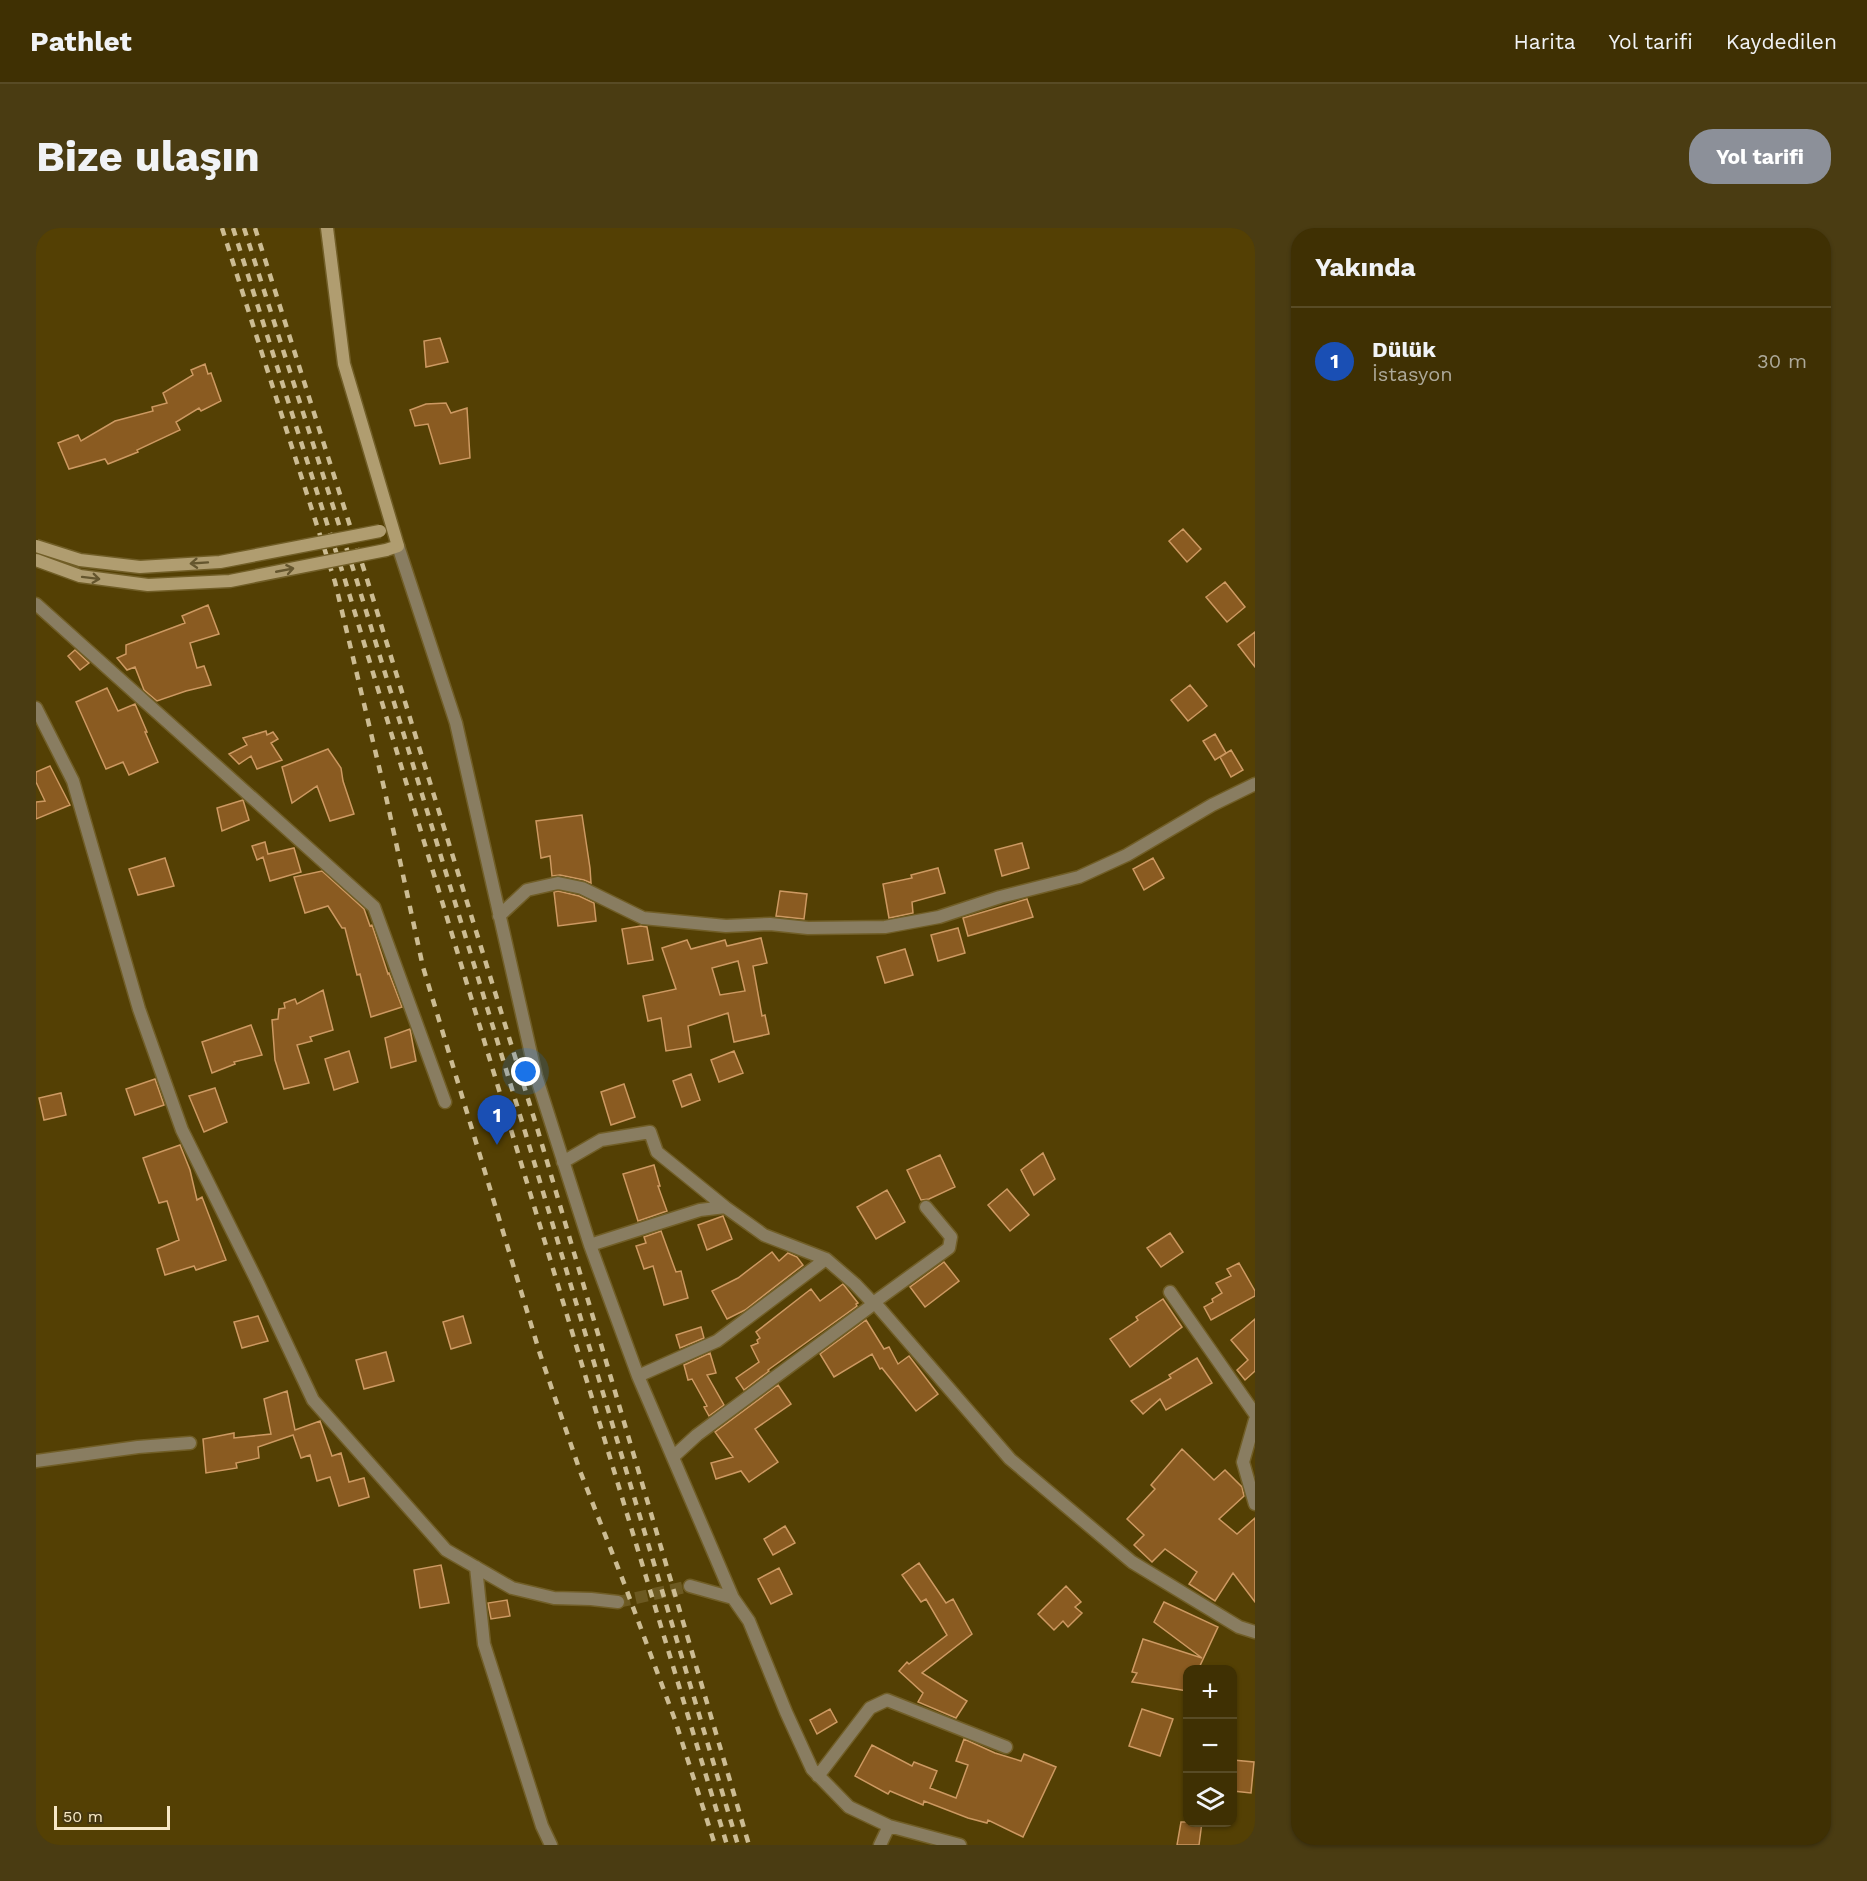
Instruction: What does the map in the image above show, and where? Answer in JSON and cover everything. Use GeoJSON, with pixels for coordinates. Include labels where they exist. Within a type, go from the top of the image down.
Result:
{"type":"FeatureCollection","features":[{"type":"Feature","properties":{"kind":"street"},"geometry":{"type":"LineString","coordinates":[[327,228],[344,364],[386,529],[456,723],[536,1076],[590,1245],[638,1376],[733,1598],[749,1621],[812,1769],[849,1807],[889,1826],[960,1845]]}},
{"type":"Feature","properties":{"kind":"street"},"geometry":{"type":"LineString","coordinates":[[36,546],[80,560],[140,567],[220,562],[386,529]]}},
{"type":"Feature","properties":{"kind":"street"},"geometry":{"type":"LineString","coordinates":[[36,560],[80,576],[148,585],[230,581],[392,548]]}},
{"type":"Feature","properties":{"kind":"street"},"geometry":{"type":"LineString","coordinates":[[36,604],[374,907],[445,1102]]}},
{"type":"Feature","properties":{"kind":"street"},"geometry":{"type":"LineString","coordinates":[[36,708],[73,781],[139,1009],[182,1130],[313,1400],[446,1550],[512,1588],[554,1598],[618,1602]]}},
{"type":"Feature","properties":{"kind":"street"},"geometry":{"type":"LineString","coordinates":[[499,916],[527,890],[558,883],[582,888],[643,918],[726,926],[770,924],[808,928],[885,927],[939,917],[1000,897],[1079,877],[1126,855],[1212,805],[1255,784]]}},
{"type":"Feature","properties":{"kind":"street"},"geometry":{"type":"LineString","coordinates":[[563,1162],[601,1140],[650,1132],[657,1152],[725,1207],[764,1235],[826,1259],[855,1284],[1011,1459],[1132,1562],[1239,1627],[1255,1632]]}},
{"type":"Feature","properties":{"kind":"street"},"geometry":{"type":"LineString","coordinates":[[590,1245],[700,1210],[725,1207]]}},
{"type":"Feature","properties":{"kind":"street"},"geometry":{"type":"LineString","coordinates":[[673,1457],[697,1435],[949,1248],[951,1237],[926,1207]]}},
{"type":"Feature","properties":{"kind":"street"},"geometry":{"type":"LineString","coordinates":[[638,1376],[717,1341],[826,1259]]}},
{"type":"Feature","properties":{"kind":"street"},"geometry":{"type":"LineString","coordinates":[[1170,1292],[1255,1414]]}},
{"type":"Feature","properties":{"kind":"street"},"geometry":{"type":"LineString","coordinates":[[1255,1420],[1243,1462],[1255,1504]]}},
{"type":"Feature","properties":{"kind":"street"},"geometry":{"type":"LineString","coordinates":[[36,1461],[138,1447],[190,1443]]}},
{"type":"Feature","properties":{"kind":"street"},"geometry":{"type":"LineString","coordinates":[[476,1567],[484,1644],[542,1826],[551,1845]]}},
{"type":"Feature","properties":{"kind":"street"},"geometry":{"type":"LineString","coordinates":[[690,1586],[733,1598]]}},
{"type":"Feature","properties":{"kind":"street"},"geometry":{"type":"LineString","coordinates":[[818,1776],[870,1708],[887,1700],[1006,1747]]}},
{"type":"Feature","properties":{"kind":"street"},"geometry":{"type":"LineString","coordinates":[[880,1845],[889,1826]]}},
{"type":"Feature","properties":{"kind":"building"},"geometry":{"type":"Polygon","coordinates":[[[440,338],[448,362],[426,367],[424,341],[440,338]]]}},
{"type":"Feature","properties":{"kind":"building"},"geometry":{"type":"Polygon","coordinates":[[[205,364],[208,374],[211,373],[221,401],[201,411],[199,408],[176,422],[180,430],[137,450],[138,452],[108,464],[105,459],[69,469],[58,443],[78,435],[81,441],[115,421],[153,411],[152,407],[167,403],[163,393],[193,375],[191,370],[205,364]]]}},
{"type":"Feature","properties":{"kind":"building"},"geometry":{"type":"Polygon","coordinates":[[[446,403],[451,413],[467,408],[470,458],[440,464],[428,424],[415,426],[410,410],[426,404],[446,403]]]}},
{"type":"Feature","properties":{"kind":"building"},"geometry":{"type":"Polygon","coordinates":[[[1183,529],[1201,549],[1187,562],[1169,541],[1183,529]]]}},
{"type":"Feature","properties":{"kind":"building"},"geometry":{"type":"Polygon","coordinates":[[[1225,582],[1245,607],[1227,622],[1206,597],[1225,582]]]}},
{"type":"Feature","properties":{"kind":"building"},"geometry":{"type":"Polygon","coordinates":[[[208,605],[219,634],[190,643],[197,668],[204,666],[211,685],[157,701],[144,690],[135,667],[127,670],[117,658],[126,654],[126,645],[185,623],[182,616],[208,605]]]}},
{"type":"Feature","properties":{"kind":"building"},"geometry":{"type":"Polygon","coordinates":[[[1255,632],[1255,667],[1238,645],[1255,632]]]}},
{"type":"Feature","properties":{"kind":"building"},"geometry":{"type":"Polygon","coordinates":[[[75,650],[89,663],[80,670],[68,656],[75,650]]]}},
{"type":"Feature","properties":{"kind":"building"},"geometry":{"type":"Polygon","coordinates":[[[1190,685],[1207,706],[1188,721],[1171,700],[1190,685]]]}},
{"type":"Feature","properties":{"kind":"building"},"geometry":{"type":"Polygon","coordinates":[[[107,688],[118,711],[135,704],[158,762],[129,775],[123,762],[106,769],[76,702],[107,688]]]}},
{"type":"Feature","properties":{"kind":"building"},"geometry":{"type":"Polygon","coordinates":[[[266,731],[267,735],[273,732],[278,739],[271,743],[282,760],[257,769],[251,756],[239,764],[229,754],[247,745],[243,738],[266,731]]]}},
{"type":"Feature","properties":{"kind":"building"},"geometry":{"type":"Polygon","coordinates":[[[1215,734],[1226,753],[1215,760],[1203,741],[1215,734]]]}},
{"type":"Feature","properties":{"kind":"building"},"geometry":{"type":"Polygon","coordinates":[[[328,749],[341,768],[354,814],[330,821],[317,786],[292,803],[282,767],[328,749]]]}},
{"type":"Feature","properties":{"kind":"building"},"geometry":{"type":"Polygon","coordinates":[[[1231,750],[1243,770],[1231,777],[1220,757],[1231,750]]]}},
{"type":"Feature","properties":{"kind":"building"},"geometry":{"type":"Polygon","coordinates":[[[50,766],[70,805],[36,819],[36,802],[45,801],[36,782],[36,772],[50,766]]]}},
{"type":"Feature","properties":{"kind":"building"},"geometry":{"type":"Polygon","coordinates":[[[243,800],[249,820],[222,831],[217,808],[243,800]]]}},
{"type":"Feature","properties":{"kind":"building"},"geometry":{"type":"Polygon","coordinates":[[[582,815],[591,883],[560,875],[552,876],[550,856],[541,858],[536,821],[582,815]]]}},
{"type":"Feature","properties":{"kind":"building"},"geometry":{"type":"Polygon","coordinates":[[[265,842],[268,854],[294,848],[301,872],[270,881],[263,857],[257,860],[252,846],[265,842]]]}},
{"type":"Feature","properties":{"kind":"building"},"geometry":{"type":"Polygon","coordinates":[[[1022,843],[1029,868],[1002,876],[995,850],[1022,843]]]}},
{"type":"Feature","properties":{"kind":"building"},"geometry":{"type":"Polygon","coordinates":[[[165,858],[174,886],[138,895],[129,869],[165,858]]]}},
{"type":"Feature","properties":{"kind":"building"},"geometry":{"type":"Polygon","coordinates":[[[1153,858],[1164,878],[1144,890],[1133,869],[1153,858]]]}},
{"type":"Feature","properties":{"kind":"building"},"geometry":{"type":"Polygon","coordinates":[[[938,868],[945,893],[912,902],[913,913],[889,918],[883,884],[912,878],[911,875],[938,868]]]}},
{"type":"Feature","properties":{"kind":"building"},"geometry":{"type":"Polygon","coordinates":[[[322,871],[364,909],[402,1007],[371,1017],[345,928],[342,928],[328,906],[305,913],[294,877],[322,871]]]}},
{"type":"Feature","properties":{"kind":"building"},"geometry":{"type":"Polygon","coordinates":[[[780,891],[807,894],[804,919],[776,916],[780,891]]]}},
{"type":"Feature","properties":{"kind":"building"},"geometry":{"type":"Polygon","coordinates":[[[554,892],[579,896],[594,903],[596,921],[558,926],[554,892]]]}},
{"type":"Feature","properties":{"kind":"building"},"geometry":{"type":"Polygon","coordinates":[[[1027,899],[1033,917],[968,936],[963,918],[1027,899]]]}},
{"type":"Feature","properties":{"kind":"building"},"geometry":{"type":"Polygon","coordinates":[[[647,927],[653,960],[628,964],[622,929],[647,927]]]}},
{"type":"Feature","properties":{"kind":"building"},"geometry":{"type":"Polygon","coordinates":[[[958,928],[965,953],[938,961],[931,935],[958,928]]]}},
{"type":"Feature","properties":{"kind":"building"},"geometry":{"type":"Polygon","coordinates":[[[761,938],[767,963],[753,966],[762,1016],[765,1015],[769,1034],[734,1042],[728,1013],[688,1026],[691,1047],[666,1051],[661,1018],[648,1021],[643,996],[676,989],[662,948],[687,940],[691,949],[725,940],[727,946],[761,938]],[[738,961],[712,968],[720,995],[745,991],[738,961]]]}},
{"type":"Feature","properties":{"kind":"building"},"geometry":{"type":"Polygon","coordinates":[[[905,949],[913,975],[885,983],[877,957],[905,949]]]}},
{"type":"Feature","properties":{"kind":"building"},"geometry":{"type":"Polygon","coordinates":[[[323,990],[333,1030],[310,1037],[312,1041],[297,1045],[309,1083],[284,1089],[275,1060],[272,1020],[278,1019],[279,1009],[285,1008],[284,1003],[295,999],[297,1004],[323,990]]]}},
{"type":"Feature","properties":{"kind":"building"},"geometry":{"type":"Polygon","coordinates":[[[251,1025],[262,1055],[234,1062],[235,1064],[212,1073],[202,1042],[251,1025]]]}},
{"type":"Feature","properties":{"kind":"building"},"geometry":{"type":"Polygon","coordinates":[[[410,1029],[416,1061],[391,1068],[385,1038],[410,1029]]]}},
{"type":"Feature","properties":{"kind":"building"},"geometry":{"type":"Polygon","coordinates":[[[349,1051],[358,1082],[334,1090],[325,1059],[349,1051]]]}},
{"type":"Feature","properties":{"kind":"building"},"geometry":{"type":"Polygon","coordinates":[[[734,1051],[743,1073],[719,1082],[711,1060],[734,1051]]]}},
{"type":"Feature","properties":{"kind":"building"},"geometry":{"type":"Polygon","coordinates":[[[691,1074],[700,1100],[682,1107],[673,1081],[691,1074]]]}},
{"type":"Feature","properties":{"kind":"building"},"geometry":{"type":"Polygon","coordinates":[[[155,1079],[164,1105],[135,1115],[126,1089],[155,1079]]]}},
{"type":"Feature","properties":{"kind":"building"},"geometry":{"type":"Polygon","coordinates":[[[624,1084],[635,1117],[611,1125],[601,1092],[624,1084]]]}},
{"type":"Feature","properties":{"kind":"building"},"geometry":{"type":"Polygon","coordinates":[[[215,1088],[227,1122],[204,1132],[189,1096],[215,1088]]]}},
{"type":"Feature","properties":{"kind":"building"},"geometry":{"type":"Polygon","coordinates":[[[61,1093],[66,1115],[44,1120],[39,1098],[61,1093]]]}},
{"type":"Feature","properties":{"kind":"building"},"geometry":{"type":"Polygon","coordinates":[[[180,1145],[190,1170],[197,1200],[202,1197],[226,1260],[196,1270],[194,1266],[165,1275],[157,1249],[179,1240],[167,1201],[159,1203],[143,1158],[180,1145]]]}},
{"type":"Feature","properties":{"kind":"building"},"geometry":{"type":"Polygon","coordinates":[[[1043,1153],[1055,1179],[1034,1195],[1021,1170],[1043,1153]]]}},
{"type":"Feature","properties":{"kind":"building"},"geometry":{"type":"Polygon","coordinates":[[[940,1155],[955,1187],[929,1199],[921,1200],[907,1170],[940,1155]]]}},
{"type":"Feature","properties":{"kind":"building"},"geometry":{"type":"Polygon","coordinates":[[[654,1165],[660,1186],[658,1186],[667,1211],[638,1221],[623,1174],[654,1165]]]}},
{"type":"Feature","properties":{"kind":"building"},"geometry":{"type":"Polygon","coordinates":[[[1007,1189],[1029,1215],[1010,1231],[988,1205],[1007,1189]]]}},
{"type":"Feature","properties":{"kind":"building"},"geometry":{"type":"Polygon","coordinates":[[[887,1190],[905,1222],[876,1239],[857,1207],[887,1190]]]}},
{"type":"Feature","properties":{"kind":"building"},"geometry":{"type":"Polygon","coordinates":[[[723,1216],[732,1239],[707,1250],[698,1225],[723,1216]]]}},
{"type":"Feature","properties":{"kind":"building"},"geometry":{"type":"Polygon","coordinates":[[[661,1231],[676,1272],[681,1271],[688,1298],[664,1305],[653,1266],[644,1269],[636,1246],[646,1243],[644,1237],[661,1231]]]}},
{"type":"Feature","properties":{"kind":"building"},"geometry":{"type":"Polygon","coordinates":[[[1170,1233],[1183,1252],[1161,1267],[1147,1248],[1170,1233]]]}},
{"type":"Feature","properties":{"kind":"building"},"geometry":{"type":"Polygon","coordinates":[[[772,1252],[779,1261],[788,1253],[797,1257],[803,1265],[745,1310],[727,1319],[712,1291],[738,1278],[772,1252]]]}},
{"type":"Feature","properties":{"kind":"building"},"geometry":{"type":"Polygon","coordinates":[[[944,1262],[959,1281],[925,1307],[910,1287],[944,1262]]]}},
{"type":"Feature","properties":{"kind":"building"},"geometry":{"type":"Polygon","coordinates":[[[1239,1263],[1255,1291],[1255,1296],[1211,1320],[1204,1307],[1222,1293],[1216,1283],[1231,1276],[1227,1269],[1239,1263]]]}},
{"type":"Feature","properties":{"kind":"building"},"geometry":{"type":"Polygon","coordinates":[[[843,1284],[858,1303],[857,1306],[744,1390],[736,1378],[759,1362],[751,1346],[758,1343],[757,1340],[760,1338],[756,1332],[811,1289],[820,1301],[843,1284]]]}},
{"type":"Feature","properties":{"kind":"building"},"geometry":{"type":"Polygon","coordinates":[[[1163,1299],[1182,1327],[1130,1367],[1110,1339],[1138,1320],[1136,1317],[1163,1299]]]}},
{"type":"Feature","properties":{"kind":"building"},"geometry":{"type":"Polygon","coordinates":[[[258,1316],[268,1341],[242,1348],[234,1322],[258,1316]]]}},
{"type":"Feature","properties":{"kind":"building"},"geometry":{"type":"Polygon","coordinates":[[[463,1316],[471,1343],[451,1349],[443,1322],[463,1316]]]}},
{"type":"Feature","properties":{"kind":"building"},"geometry":{"type":"Polygon","coordinates":[[[1255,1319],[1255,1371],[1245,1380],[1237,1370],[1248,1360],[1231,1340],[1255,1319]]]}},
{"type":"Feature","properties":{"kind":"building"},"geometry":{"type":"Polygon","coordinates":[[[866,1320],[884,1349],[889,1347],[898,1364],[909,1356],[938,1394],[916,1411],[882,1368],[880,1369],[872,1354],[834,1377],[820,1354],[866,1320]]]}},
{"type":"Feature","properties":{"kind":"building"},"geometry":{"type":"Polygon","coordinates":[[[701,1327],[704,1338],[680,1348],[676,1335],[701,1327]]]}},
{"type":"Feature","properties":{"kind":"building"},"geometry":{"type":"Polygon","coordinates":[[[386,1352],[394,1381],[364,1389],[356,1360],[386,1352]]]}},
{"type":"Feature","properties":{"kind":"building"},"geometry":{"type":"Polygon","coordinates":[[[710,1353],[716,1373],[707,1375],[724,1405],[709,1416],[704,1407],[707,1406],[692,1379],[688,1380],[684,1365],[710,1353]]]}},
{"type":"Feature","properties":{"kind":"building"},"geometry":{"type":"Polygon","coordinates":[[[1197,1358],[1212,1383],[1166,1410],[1160,1399],[1143,1414],[1131,1401],[1171,1378],[1169,1375],[1197,1358]]]}},
{"type":"Feature","properties":{"kind":"building"},"geometry":{"type":"Polygon","coordinates":[[[778,1385],[791,1404],[755,1429],[778,1462],[749,1482],[741,1471],[716,1479],[711,1463],[733,1457],[715,1432],[778,1385]]]}},
{"type":"Feature","properties":{"kind":"building"},"geometry":{"type":"Polygon","coordinates":[[[287,1391],[295,1430],[320,1421],[332,1456],[341,1453],[349,1482],[364,1478],[369,1497],[339,1506],[330,1477],[317,1481],[310,1455],[301,1458],[293,1435],[258,1447],[259,1458],[236,1463],[237,1468],[206,1473],[203,1439],[234,1433],[234,1438],[271,1434],[264,1399],[287,1391]]]}},
{"type":"Feature","properties":{"kind":"building"},"geometry":{"type":"Polygon","coordinates":[[[1182,1449],[1214,1480],[1225,1470],[1242,1487],[1244,1496],[1219,1519],[1237,1534],[1255,1518],[1255,1602],[1233,1573],[1215,1601],[1189,1584],[1197,1572],[1165,1549],[1152,1562],[1134,1545],[1144,1535],[1127,1519],[1155,1489],[1151,1485],[1182,1449]]]}},
{"type":"Feature","properties":{"kind":"building"},"geometry":{"type":"Polygon","coordinates":[[[785,1526],[795,1543],[773,1555],[764,1539],[785,1526]]]}},
{"type":"Feature","properties":{"kind":"building"},"geometry":{"type":"Polygon","coordinates":[[[919,1563],[946,1603],[953,1599],[972,1634],[922,1673],[967,1701],[956,1718],[918,1702],[923,1693],[899,1671],[907,1662],[909,1664],[947,1635],[926,1599],[921,1602],[902,1575],[919,1563]]]}},
{"type":"Feature","properties":{"kind":"building"},"geometry":{"type":"Polygon","coordinates":[[[441,1565],[449,1603],[420,1608],[414,1570],[441,1565]]]}},
{"type":"Feature","properties":{"kind":"building"},"geometry":{"type":"Polygon","coordinates":[[[779,1568],[792,1594],[771,1604],[758,1579],[779,1568]]]}},
{"type":"Feature","properties":{"kind":"building"},"geometry":{"type":"Polygon","coordinates":[[[1066,1586],[1081,1602],[1075,1607],[1082,1613],[1068,1627],[1063,1621],[1054,1630],[1038,1614],[1066,1586]]]}},
{"type":"Feature","properties":{"kind":"building"},"geometry":{"type":"Polygon","coordinates":[[[507,1600],[510,1616],[491,1619],[488,1603],[507,1600]]]}},
{"type":"Feature","properties":{"kind":"building"},"geometry":{"type":"Polygon","coordinates":[[[1164,1602],[1218,1627],[1200,1665],[1183,1665],[1183,1690],[1132,1682],[1137,1673],[1132,1672],[1143,1639],[1202,1658],[1154,1622],[1164,1602]]]}},
{"type":"Feature","properties":{"kind":"building"},"geometry":{"type":"Polygon","coordinates":[[[830,1709],[837,1722],[817,1734],[810,1720],[830,1709]]]}},
{"type":"Feature","properties":{"kind":"building"},"geometry":{"type":"Polygon","coordinates":[[[1142,1709],[1173,1719],[1160,1756],[1129,1746],[1142,1709]]]}},
{"type":"Feature","properties":{"kind":"building"},"geometry":{"type":"Polygon","coordinates":[[[964,1739],[995,1753],[1021,1761],[1024,1754],[1056,1767],[1023,1837],[988,1820],[987,1823],[968,1818],[924,1801],[923,1805],[890,1791],[888,1794],[855,1776],[872,1745],[912,1766],[914,1762],[937,1771],[930,1788],[956,1798],[968,1765],[956,1761],[964,1739]]]}},
{"type":"Feature","properties":{"kind":"building"},"geometry":{"type":"Polygon","coordinates":[[[1237,1760],[1254,1762],[1251,1793],[1237,1791],[1237,1760]]]}},
{"type":"Feature","properties":{"kind":"building"},"geometry":{"type":"Polygon","coordinates":[[[1181,1822],[1183,1822],[1183,1827],[1201,1827],[1199,1845],[1177,1845],[1181,1822]]]}},
{"type":"Feature","properties":{"kind":"tunnel"},"geometry":{"type":"LineString","coordinates":[[618,1602],[690,1586]]}},
{"type":"Feature","properties":{"kind":"railway"},"geometry":{"type":"LineString","coordinates":[[222,228],[335,582],[385,792],[423,967],[540,1354],[580,1471],[675,1720],[715,1845]]}},
{"type":"Feature","properties":{"kind":"railway"},"geometry":{"type":"LineString","coordinates":[[233,228],[345,580],[727,1845]]}},
{"type":"Feature","properties":{"kind":"railway"},"geometry":{"type":"LineString","coordinates":[[244,228],[356,578],[526,1135],[738,1845]]}},
{"type":"Feature","properties":{"kind":"railway"},"geometry":{"type":"LineString","coordinates":[[255,228],[366,576],[538,1131],[749,1845]]}},
{"type":"Feature","properties":{"kind":"place","name":"Dülük"},"geometry":{"type":"Point","coordinates":[497,1145]}}]}
